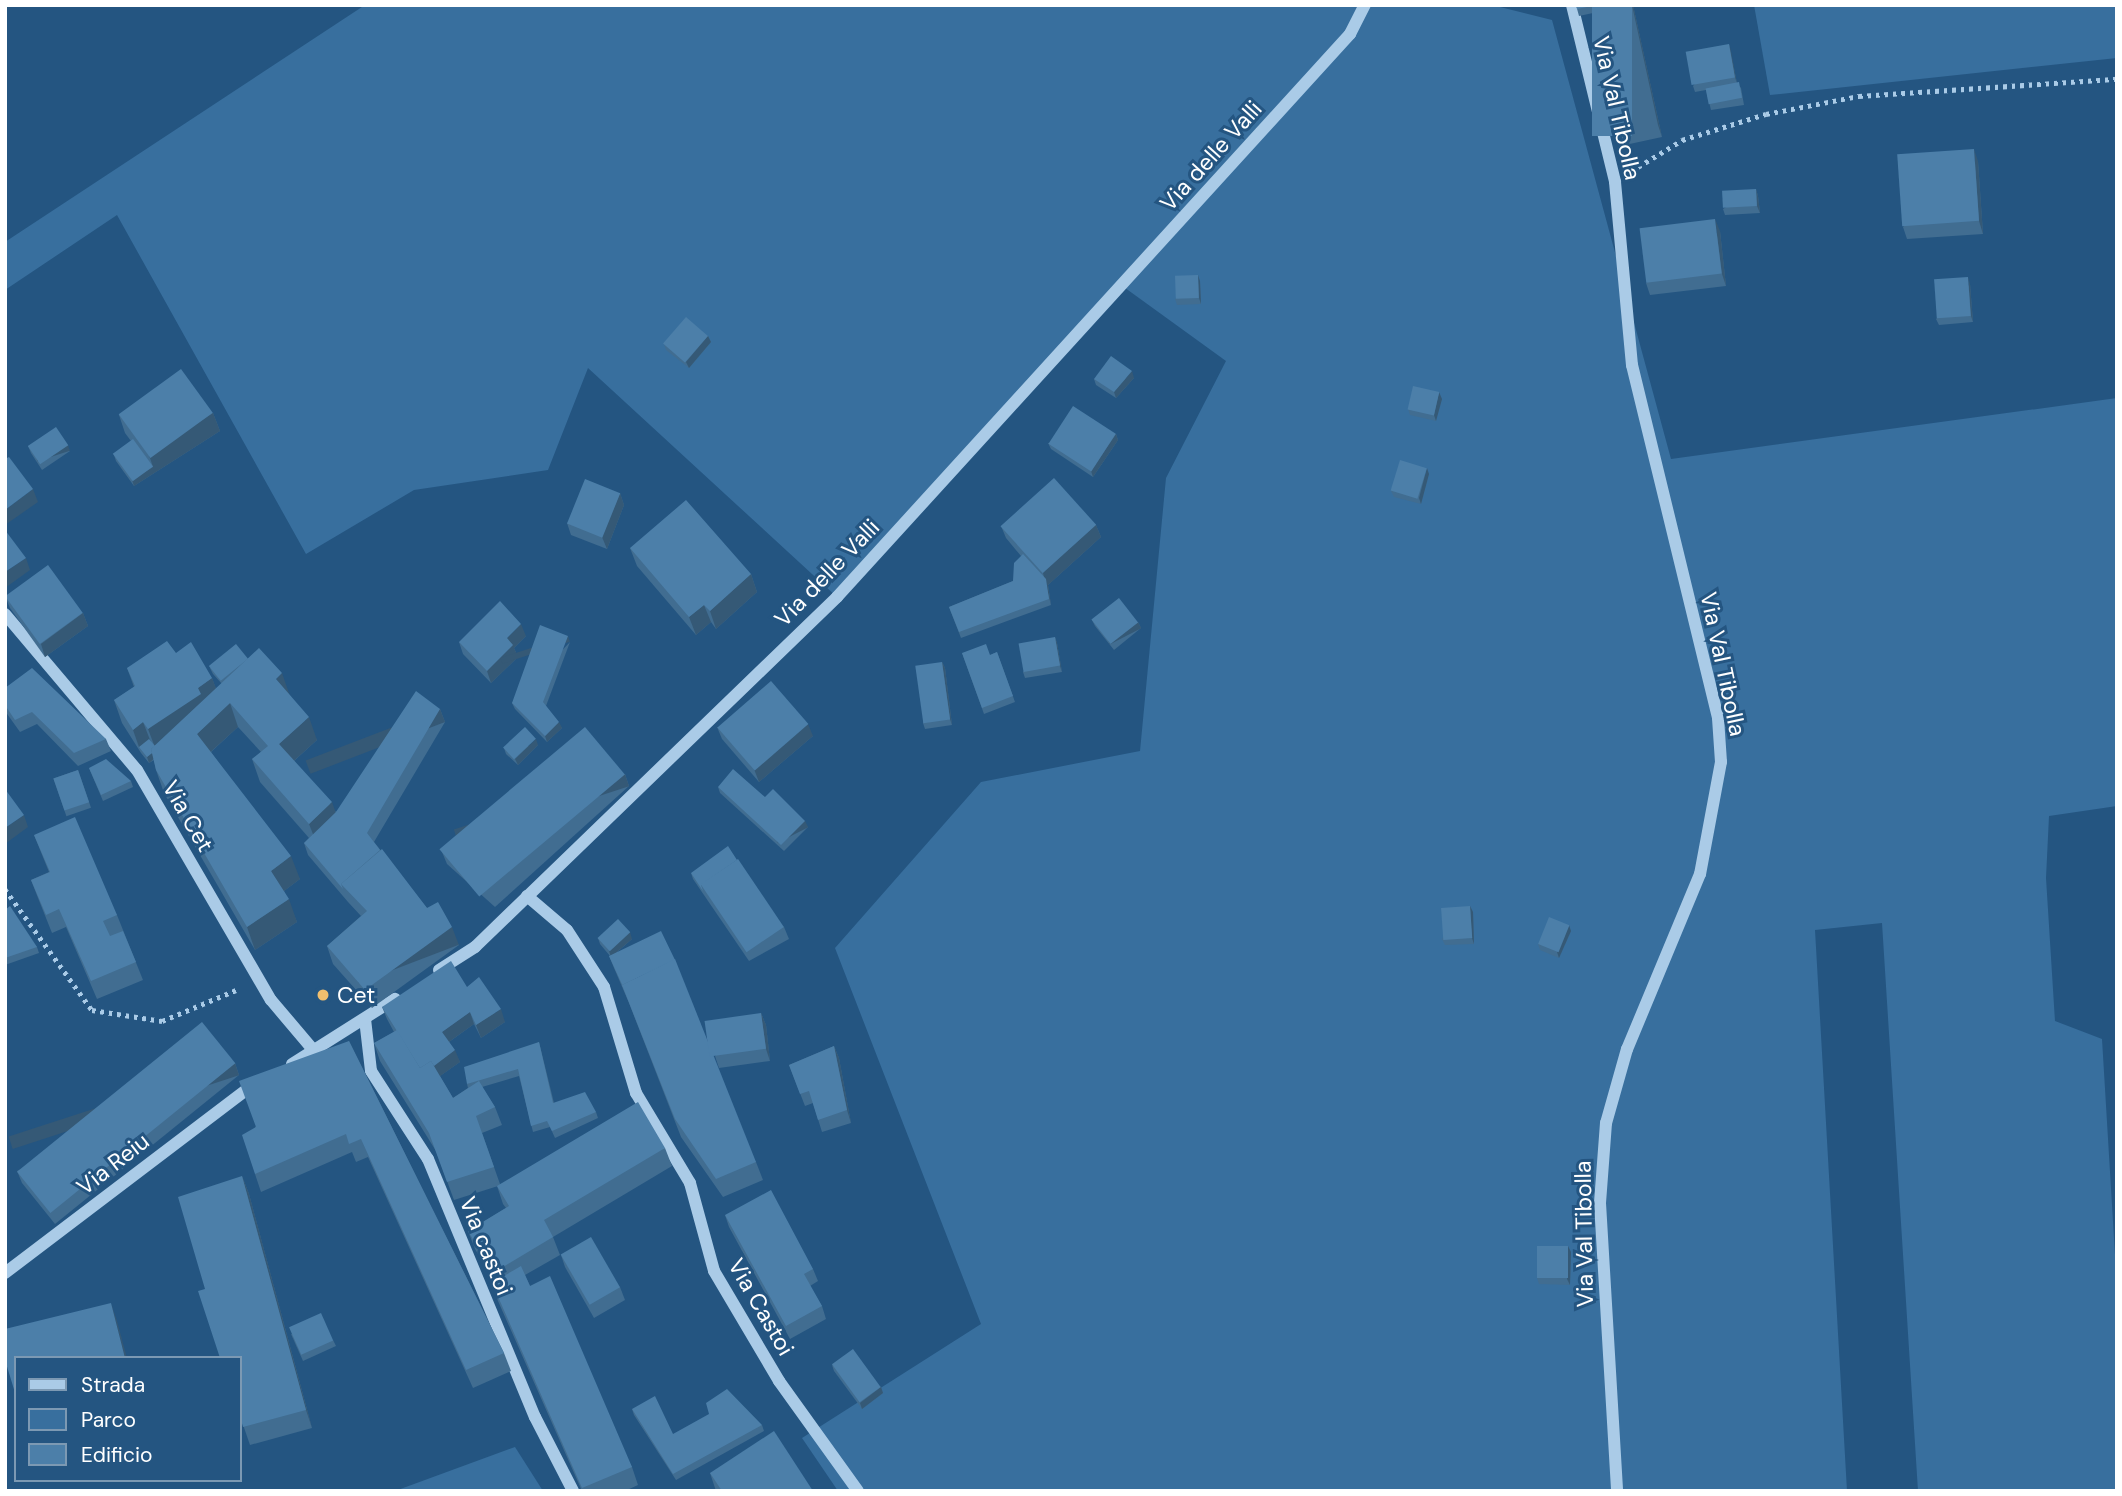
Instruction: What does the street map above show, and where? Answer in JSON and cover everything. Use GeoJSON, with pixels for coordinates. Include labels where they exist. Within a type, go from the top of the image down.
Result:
{"type":"FeatureCollection","features":[{"type":"Feature","properties":{"kind":"street","name":"Via delle Valli"},"geometry":{"type":"LineString","coordinates":[[246,1088],[315,1052],[475,947],[837,597],[1350,34],[1365,5]]}},
{"type":"Feature","properties":{"kind":"street","name":"Via Val Tibolla"},"geometry":{"type":"LineString","coordinates":[[1572,5],[1615,182],[1632,365],[1718,718],[1721,762],[1700,874],[1626,1049],[1606,1123],[1600,1203],[1617,1491]]}},
{"type":"Feature","properties":{"kind":"street","name":"Via Cet"},"geometry":{"type":"LineString","coordinates":[[5,614],[136,770],[258,977],[315,1052]]}},
{"type":"Feature","properties":{"kind":"street","name":"Via Castoi"},"geometry":{"type":"LineString","coordinates":[[527,896],[567,930],[604,988],[636,1093],[690,1183],[714,1271],[779,1381],[858,1491]]}},
{"type":"Feature","properties":{"kind":"street","name":"Via castoi"},"geometry":{"type":"LineString","coordinates":[[365,1019],[371,1071],[428,1159],[535,1417],[573,1491]]}},
{"type":"Feature","properties":{"kind":"street","name":"Via Reiu"},"geometry":{"type":"LineString","coordinates":[[5,1273],[246,1088]]}},
{"type":"Feature","properties":{"kind":"path"},"geometry":{"type":"LineString","coordinates":[[1615,182],[1682,140],[1766,114],[1859,96],[2117,79]]}},
{"type":"Feature","properties":{"kind":"path"},"geometry":{"type":"LineString","coordinates":[[5,889],[92,1010],[162,1021],[202,1009],[258,977]]}},
{"type":"Feature","properties":{"kind":"green space"},"geometry":{"type":"Polygon","coordinates":[[[365,5],[1492,5],[1552,20],[1671,459],[2117,398],[2117,806],[2049,816],[2046,878],[2055,1021],[2102,1039],[2117,1288],[2117,1491],[1918,1491],[1882,923],[1815,930],[1847,1491],[838,1491],[802,1438],[981,1324],[835,948],[981,782],[1140,751],[1166,478],[1226,361],[1121,285],[837,597],[588,368],[548,470],[414,490],[306,554],[117,215],[5,290],[5,242],[365,5]]]}},
{"type":"Feature","properties":{"kind":"green space"},"geometry":{"type":"Polygon","coordinates":[[[1754,5],[2117,5],[2117,58],[1770,95],[1754,5]]]}},
{"type":"Feature","properties":{"kind":"green space"},"geometry":{"type":"Polygon","coordinates":[[[515,1447],[543,1491],[395,1491],[515,1447]]]}},
{"type":"Feature","properties":{"kind":"building"},"geometry":{"type":"Polygon","coordinates":[[[1576,5],[1592,5],[1592,6],[1577,9],[1576,5]]]}},
{"type":"Feature","properties":{"kind":"building"},"geometry":{"type":"Polygon","coordinates":[[[1592,5],[1632,5],[1632,136],[1592,136],[1592,5]]]}},
{"type":"Feature","properties":{"kind":"building"},"geometry":{"type":"Polygon","coordinates":[[[1729,44],[1735,77],[1692,85],[1686,52],[1729,44]]]}},
{"type":"Feature","properties":{"kind":"building"},"geometry":{"type":"Polygon","coordinates":[[[1739,82],[1742,98],[1709,104],[1706,88],[1739,82]]]}},
{"type":"Feature","properties":{"kind":"building"},"geometry":{"type":"Polygon","coordinates":[[[1974,149],[1979,221],[1902,226],[1897,154],[1974,149]]]}},
{"type":"Feature","properties":{"kind":"building"},"geometry":{"type":"Polygon","coordinates":[[[1756,189],[1757,206],[1723,208],[1722,191],[1756,189]]]}},
{"type":"Feature","properties":{"kind":"building"},"geometry":{"type":"Polygon","coordinates":[[[1715,219],[1722,274],[1646,283],[1640,228],[1715,219]]]}},
{"type":"Feature","properties":{"kind":"building"},"geometry":{"type":"Polygon","coordinates":[[[1198,275],[1199,298],[1176,299],[1175,276],[1198,275]]]}},
{"type":"Feature","properties":{"kind":"building"},"geometry":{"type":"Polygon","coordinates":[[[1968,277],[1971,316],[1937,318],[1934,279],[1968,277]]]}},
{"type":"Feature","properties":{"kind":"building"},"geometry":{"type":"Polygon","coordinates":[[[686,317],[708,336],[685,362],[663,343],[686,317]]]}},
{"type":"Feature","properties":{"kind":"building"},"geometry":{"type":"Polygon","coordinates":[[[1111,356],[1132,371],[1114,392],[1094,379],[1111,356]]]}},
{"type":"Feature","properties":{"kind":"building"},"geometry":{"type":"Polygon","coordinates":[[[181,369],[213,413],[150,458],[119,414],[181,369]]]}},
{"type":"Feature","properties":{"kind":"building"},"geometry":{"type":"Polygon","coordinates":[[[1413,386],[1439,392],[1434,415],[1408,409],[1413,386]]]}},
{"type":"Feature","properties":{"kind":"building"},"geometry":{"type":"Polygon","coordinates":[[[1073,406],[1116,434],[1091,472],[1048,444],[1073,406]]]}},
{"type":"Feature","properties":{"kind":"building"},"geometry":{"type":"Polygon","coordinates":[[[56,427],[68,445],[40,464],[28,446],[56,427]]]}},
{"type":"Feature","properties":{"kind":"building"},"geometry":{"type":"Polygon","coordinates":[[[133,439],[153,467],[133,481],[113,454],[133,439]]]}},
{"type":"Feature","properties":{"kind":"building"},"geometry":{"type":"Polygon","coordinates":[[[9,457],[33,489],[5,510],[5,459],[9,457]]]}},
{"type":"Feature","properties":{"kind":"building"},"geometry":{"type":"Polygon","coordinates":[[[1400,460],[1427,468],[1417,499],[1391,491],[1400,460]]]}},
{"type":"Feature","properties":{"kind":"building"},"geometry":{"type":"Polygon","coordinates":[[[1054,478],[1096,525],[1043,573],[1000,526],[1054,478]]]}},
{"type":"Feature","properties":{"kind":"building"},"geometry":{"type":"Polygon","coordinates":[[[585,479],[620,493],[602,538],[567,524],[585,479]]]}},
{"type":"Feature","properties":{"kind":"building"},"geometry":{"type":"Polygon","coordinates":[[[686,500],[751,574],[710,611],[704,605],[689,617],[630,548],[686,500]]]}},
{"type":"Feature","properties":{"kind":"building"},"geometry":{"type":"Polygon","coordinates":[[[5,530],[26,558],[5,572],[5,530]]]}},
{"type":"Feature","properties":{"kind":"building"},"geometry":{"type":"Polygon","coordinates":[[[1023,554],[1046,579],[1049,599],[959,632],[949,607],[1013,581],[1014,563],[1023,554]]]}},
{"type":"Feature","properties":{"kind":"building"},"geometry":{"type":"Polygon","coordinates":[[[48,565],[83,613],[40,644],[5,596],[48,565]]]}},
{"type":"Feature","properties":{"kind":"building"},"geometry":{"type":"Polygon","coordinates":[[[1119,598],[1138,622],[1111,644],[1091,620],[1119,598]]]}},
{"type":"Feature","properties":{"kind":"building"},"geometry":{"type":"Polygon","coordinates":[[[500,601],[521,624],[507,638],[513,645],[487,671],[459,642],[500,601]]]}},
{"type":"Feature","properties":{"kind":"building"},"geometry":{"type":"Polygon","coordinates":[[[540,625],[568,636],[543,702],[559,722],[545,736],[512,703],[540,625]]]}},
{"type":"Feature","properties":{"kind":"building"},"geometry":{"type":"Polygon","coordinates":[[[1055,637],[1060,666],[1024,672],[1019,643],[1055,637]]]}},
{"type":"Feature","properties":{"kind":"building"},"geometry":{"type":"Polygon","coordinates":[[[167,641],[176,653],[191,642],[212,678],[198,688],[201,694],[148,729],[143,722],[133,730],[114,700],[135,686],[127,668],[167,641]]]}},
{"type":"Feature","properties":{"kind":"building"},"geometry":{"type":"Polygon","coordinates":[[[236,644],[248,659],[221,681],[209,666],[236,644]]]}},
{"type":"Feature","properties":{"kind":"building"},"geometry":{"type":"Polygon","coordinates":[[[986,644],[990,655],[997,652],[1013,696],[982,708],[962,653],[986,644]]]}},
{"type":"Feature","properties":{"kind":"building"},"geometry":{"type":"Polygon","coordinates":[[[259,648],[282,673],[276,679],[309,717],[279,744],[332,802],[309,824],[252,759],[268,746],[230,703],[197,734],[291,856],[271,871],[289,899],[247,927],[156,770],[151,749],[259,648]]]}},
{"type":"Feature","properties":{"kind":"building"},"geometry":{"type":"Polygon","coordinates":[[[942,662],[950,719],[923,723],[915,666],[942,662]]]}},
{"type":"Feature","properties":{"kind":"building"},"geometry":{"type":"Polygon","coordinates":[[[32,668],[106,739],[74,753],[32,712],[15,720],[5,705],[5,688],[32,668]]]}},
{"type":"Feature","properties":{"kind":"building"},"geometry":{"type":"Polygon","coordinates":[[[771,681],[808,724],[755,771],[717,728],[771,681]]]}},
{"type":"Feature","properties":{"kind":"building"},"geometry":{"type":"Polygon","coordinates":[[[416,691],[440,709],[367,833],[380,850],[341,884],[343,889],[304,843],[336,812],[416,691]]]}},
{"type":"Feature","properties":{"kind":"building"},"geometry":{"type":"Polygon","coordinates":[[[525,727],[536,739],[514,759],[503,747],[525,727]]]}},
{"type":"Feature","properties":{"kind":"building"},"geometry":{"type":"Polygon","coordinates":[[[585,727],[625,774],[479,897],[439,849],[585,727]]]}},
{"type":"Feature","properties":{"kind":"building"},"geometry":{"type":"Polygon","coordinates":[[[149,739],[155,746],[147,757],[139,747],[149,739]]]}},
{"type":"Feature","properties":{"kind":"building"},"geometry":{"type":"Polygon","coordinates":[[[106,759],[131,781],[101,795],[89,768],[106,759]]]}},
{"type":"Feature","properties":{"kind":"building"},"geometry":{"type":"Polygon","coordinates":[[[733,769],[765,797],[773,789],[805,821],[781,845],[718,787],[733,769]]]}},
{"type":"Feature","properties":{"kind":"building"},"geometry":{"type":"Polygon","coordinates":[[[78,770],[89,802],[64,811],[53,778],[78,770]]]}},
{"type":"Feature","properties":{"kind":"building"},"geometry":{"type":"Polygon","coordinates":[[[5,789],[24,815],[5,828],[5,789]]]}},
{"type":"Feature","properties":{"kind":"building"},"geometry":{"type":"Polygon","coordinates":[[[75,817],[117,915],[103,921],[110,936],[123,931],[136,962],[91,981],[59,909],[46,915],[31,880],[50,872],[34,835],[75,817]]]}},
{"type":"Feature","properties":{"kind":"building"},"geometry":{"type":"Polygon","coordinates":[[[728,846],[737,860],[701,885],[703,891],[691,873],[728,846]]]}},
{"type":"Feature","properties":{"kind":"building"},"geometry":{"type":"Polygon","coordinates":[[[382,849],[427,908],[438,902],[452,927],[365,990],[327,946],[367,911],[341,884],[382,849]]]}},
{"type":"Feature","properties":{"kind":"building"},"geometry":{"type":"Polygon","coordinates":[[[738,859],[784,927],[747,952],[701,884],[738,859]]]}},
{"type":"Feature","properties":{"kind":"building"},"geometry":{"type":"Polygon","coordinates":[[[10,906],[37,947],[5,958],[5,910],[10,906]]]}},
{"type":"Feature","properties":{"kind":"building"},"geometry":{"type":"Polygon","coordinates":[[[1470,906],[1472,938],[1443,940],[1441,908],[1470,906]]]}},
{"type":"Feature","properties":{"kind":"building"},"geometry":{"type":"Polygon","coordinates":[[[1549,917],[1569,925],[1559,952],[1538,944],[1549,917]]]}},
{"type":"Feature","properties":{"kind":"building"},"geometry":{"type":"Polygon","coordinates":[[[618,919],[630,932],[610,951],[598,938],[618,919]]]}},
{"type":"Feature","properties":{"kind":"building"},"geometry":{"type":"Polygon","coordinates":[[[661,931],[675,960],[622,985],[609,956],[661,931]]]}},
{"type":"Feature","properties":{"kind":"building"},"geometry":{"type":"Polygon","coordinates":[[[675,959],[756,1162],[716,1179],[675,1119],[622,985],[675,959]]]}},
{"type":"Feature","properties":{"kind":"building"},"geometry":{"type":"Polygon","coordinates":[[[451,961],[467,987],[479,977],[501,1009],[476,1025],[470,1012],[442,1032],[455,1050],[434,1066],[431,1061],[420,1068],[382,1007],[451,961]]]}},
{"type":"Feature","properties":{"kind":"building"},"geometry":{"type":"Polygon","coordinates":[[[761,1013],[766,1049],[710,1057],[705,1021],[761,1013]]]}},
{"type":"Feature","properties":{"kind":"building"},"geometry":{"type":"Polygon","coordinates":[[[202,1022],[235,1063],[50,1213],[17,1172],[202,1022]]]}},
{"type":"Feature","properties":{"kind":"building"},"geometry":{"type":"Polygon","coordinates":[[[397,1030],[420,1068],[431,1061],[453,1098],[479,1081],[495,1107],[476,1116],[494,1167],[447,1182],[429,1133],[374,1043],[397,1030]]]}},
{"type":"Feature","properties":{"kind":"building"},"geometry":{"type":"Polygon","coordinates":[[[349,1041],[504,1353],[466,1370],[361,1139],[349,1144],[346,1134],[255,1174],[242,1135],[256,1127],[239,1081],[349,1041]]]}},
{"type":"Feature","properties":{"kind":"building"},"geometry":{"type":"Polygon","coordinates":[[[539,1042],[553,1103],[585,1092],[596,1112],[552,1131],[547,1121],[531,1126],[518,1069],[467,1084],[464,1067],[539,1042]]]}},
{"type":"Feature","properties":{"kind":"building"},"geometry":{"type":"Polygon","coordinates":[[[834,1046],[847,1110],[818,1120],[809,1091],[800,1094],[789,1065],[834,1046]]]}},
{"type":"Feature","properties":{"kind":"building"},"geometry":{"type":"Polygon","coordinates":[[[638,1102],[665,1148],[544,1220],[553,1237],[493,1273],[468,1231],[509,1206],[497,1186],[638,1102]]]}},
{"type":"Feature","properties":{"kind":"building"},"geometry":{"type":"Polygon","coordinates":[[[242,1176],[306,1410],[243,1427],[242,1356],[219,1356],[198,1291],[205,1289],[178,1197],[242,1176]]]}},
{"type":"Feature","properties":{"kind":"building"},"geometry":{"type":"Polygon","coordinates":[[[771,1190],[813,1269],[804,1274],[822,1306],[786,1326],[725,1215],[771,1190]]]}},
{"type":"Feature","properties":{"kind":"building"},"geometry":{"type":"Polygon","coordinates":[[[591,1237],[620,1287],[590,1305],[561,1254],[591,1237]]]}},
{"type":"Feature","properties":{"kind":"building"},"geometry":{"type":"Polygon","coordinates":[[[1537,1246],[1568,1246],[1568,1278],[1537,1278],[1537,1246]]]}},
{"type":"Feature","properties":{"kind":"building"},"geometry":{"type":"Polygon","coordinates":[[[521,1266],[530,1286],[550,1276],[632,1467],[582,1488],[492,1283],[521,1266]]]}},
{"type":"Feature","properties":{"kind":"building"},"geometry":{"type":"Polygon","coordinates":[[[111,1303],[124,1356],[14,1356],[14,1389],[5,1360],[5,1329],[111,1303]]]}},
{"type":"Feature","properties":{"kind":"building"},"geometry":{"type":"Polygon","coordinates":[[[321,1313],[333,1340],[301,1355],[289,1327],[321,1313]]]}},
{"type":"Feature","properties":{"kind":"building"},"geometry":{"type":"Polygon","coordinates":[[[853,1349],[881,1387],[860,1402],[832,1364],[853,1349]]]}},
{"type":"Feature","properties":{"kind":"building"},"geometry":{"type":"Polygon","coordinates":[[[727,1389],[762,1425],[673,1474],[632,1409],[655,1396],[673,1434],[709,1414],[706,1403],[727,1389]]]}},
{"type":"Feature","properties":{"kind":"building"},"geometry":{"type":"Polygon","coordinates":[[[774,1431],[813,1491],[722,1491],[710,1473],[774,1431]]]}},
{"type":"Feature","properties":{"kind":"place","name":"Cet"},"geometry":{"type":"Point","coordinates":[323,995]}}]}
